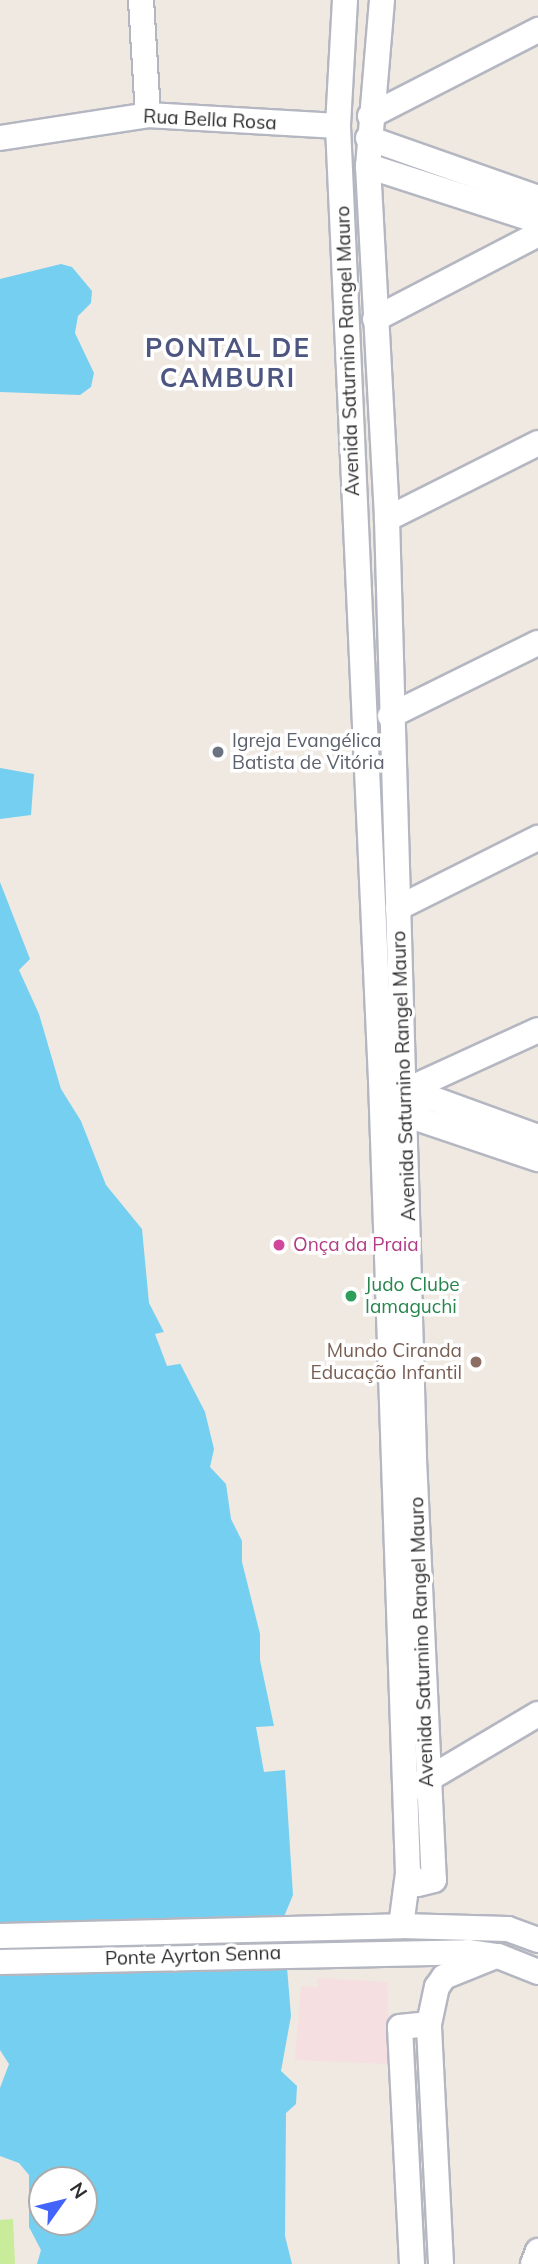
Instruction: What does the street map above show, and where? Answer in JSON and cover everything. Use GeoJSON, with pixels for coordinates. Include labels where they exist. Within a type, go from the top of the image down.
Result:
{"type":"FeatureCollection","features":[{"type":"Feature","properties":{"kind":"street"},"geometry":{"type":"LineString","coordinates":[[141,0],[148,115]]}},
{"type":"Feature","properties":{"kind":"street","name":"Avenida Saturnino Rangel Mauro"},"geometry":{"type":"LineString","coordinates":[[345,0],[338,126],[361,703],[381,1098],[434,1880],[418,1884],[408,1873]]}},
{"type":"Feature","properties":{"kind":"street","name":"Avenida Saturnino Rangel Mauro"},"geometry":{"type":"LineString","coordinates":[[382,0],[369,127],[368,166],[387,519],[389,708],[406,1102],[404,1460],[405,1793],[408,1873],[393,1926]]}},
{"type":"Feature","properties":{"kind":"street"},"geometry":{"type":"LineString","coordinates":[[369,127],[538,30]]}},
{"type":"Feature","properties":{"kind":"street","name":"Rua Bella Rosa"},"geometry":{"type":"LineString","coordinates":[[0,138],[148,115],[338,126]]}},
{"type":"Feature","properties":{"kind":"street"},"geometry":{"type":"LineString","coordinates":[[369,127],[538,198]]}},
{"type":"Feature","properties":{"kind":"street"},"geometry":{"type":"LineString","coordinates":[[368,166],[538,221]]}},
{"type":"Feature","properties":{"kind":"street"},"geometry":{"type":"LineString","coordinates":[[375,319],[538,234]]}},
{"type":"Feature","properties":{"kind":"street"},"geometry":{"type":"LineString","coordinates":[[387,519],[538,443]]}},
{"type":"Feature","properties":{"kind":"street"},"geometry":{"type":"LineString","coordinates":[[357,579],[388,580]]}},
{"type":"Feature","properties":{"kind":"street"},"geometry":{"type":"LineString","coordinates":[[361,703],[389,708],[538,643]]}},
{"type":"Feature","properties":{"kind":"street"},"geometry":{"type":"LineString","coordinates":[[398,908],[538,838]]}},
{"type":"Feature","properties":{"kind":"street"},"geometry":{"type":"LineString","coordinates":[[406,1102],[445,1073],[538,1030]]}},
{"type":"Feature","properties":{"kind":"street"},"geometry":{"type":"LineString","coordinates":[[445,1073],[439,1086],[451,1106]]}},
{"type":"Feature","properties":{"kind":"street"},"geometry":{"type":"LineString","coordinates":[[381,1098],[451,1106],[538,1137]]}},
{"type":"Feature","properties":{"kind":"street"},"geometry":{"type":"LineString","coordinates":[[406,1102],[538,1158]]}},
{"type":"Feature","properties":{"kind":"street"},"geometry":{"type":"LineString","coordinates":[[405,1793],[538,1714]]}},
{"type":"Feature","properties":{"kind":"street","name":"Ponte Ayrton Senna"},"geometry":{"type":"LineString","coordinates":[[0,1936],[393,1926],[508,1929],[538,1940]]}},
{"type":"Feature","properties":{"kind":"street","name":"Ponte Ayrton Senna"},"geometry":{"type":"LineString","coordinates":[[0,1962],[386,1951],[498,1956],[538,1972]]}},
{"type":"Feature","properties":{"kind":"street"},"geometry":{"type":"LineString","coordinates":[[440,2264],[429,2025],[437,1987],[444,1978],[462,1966],[498,1956]]}},
{"type":"Feature","properties":{"kind":"street"},"geometry":{"type":"LineString","coordinates":[[412,2264],[395,2044],[400,2027],[429,2025]]}},
{"type":"Feature","properties":{"kind":"street"},"geometry":{"type":"LineString","coordinates":[[533,2264],[538,2251]]}},
{"type":"Feature","properties":{"kind":"shaded area"},"geometry":{"type":"Polygon","coordinates":[[[318,1978],[387,1982],[390,2064],[295,2060],[301,1986],[318,1987],[318,1978]]]}},
{"type":"Feature","properties":{"kind":"green space"},"geometry":{"type":"Polygon","coordinates":[[[13,2219],[15,2264],[0,2264],[0,2220],[13,2219]]]}},
{"type":"Feature","properties":{"kind":"water"},"geometry":{"type":"Polygon","coordinates":[[[61,264],[72,267],[92,291],[91,303],[78,316],[75,333],[94,373],[91,387],[80,395],[0,392],[0,279],[61,264]]]}},
{"type":"Feature","properties":{"kind":"water"},"geometry":{"type":"Polygon","coordinates":[[[0,768],[34,774],[31,815],[0,819],[0,768]]]}},
{"type":"Feature","properties":{"kind":"water"},"geometry":{"type":"Polygon","coordinates":[[[0,882],[30,959],[19,970],[39,1014],[61,1089],[81,1121],[106,1185],[142,1229],[149,1303],[205,1412],[214,1449],[210,1467],[226,1484],[231,1519],[242,1541],[242,1562],[260,1634],[260,1660],[274,1726],[256,1727],[264,1772],[285,1770],[293,1895],[283,1919],[291,2016],[281,2071],[297,2086],[296,2104],[286,2113],[285,2236],[292,2264],[37,2264],[41,2250],[34,2236],[98,2236],[98,2166],[28,2166],[28,2174],[19,2163],[0,2156],[0,2088],[9,2064],[0,2050],[0,882]]]}},
{"type":"Feature","properties":{"kind":"pier"},"geometry":{"type":"Polygon","coordinates":[[[168,1331],[185,1363],[167,1366],[155,1334],[168,1331]]]}},
{"type":"Feature","properties":{"kind":"place","name":"Igreja Evangélica Batista de Vitória"},"geometry":{"type":"Point","coordinates":[218,752]}},
{"type":"Feature","properties":{"kind":"place","name":"Onça da Praia"},"geometry":{"type":"Point","coordinates":[279,1245]}},
{"type":"Feature","properties":{"kind":"place","name":"Judo Clube Iamaguchi"},"geometry":{"type":"Point","coordinates":[351,1296]}},
{"type":"Feature","properties":{"kind":"place","name":"Mundo Ciranda Educação Infantil"},"geometry":{"type":"Point","coordinates":[476,1362]}},
{"type":"Feature","properties":{"kind":"district","name":"PONTAL DE CAMBURI"},"geometry":{"type":"Point","coordinates":[228,363]}}]}
